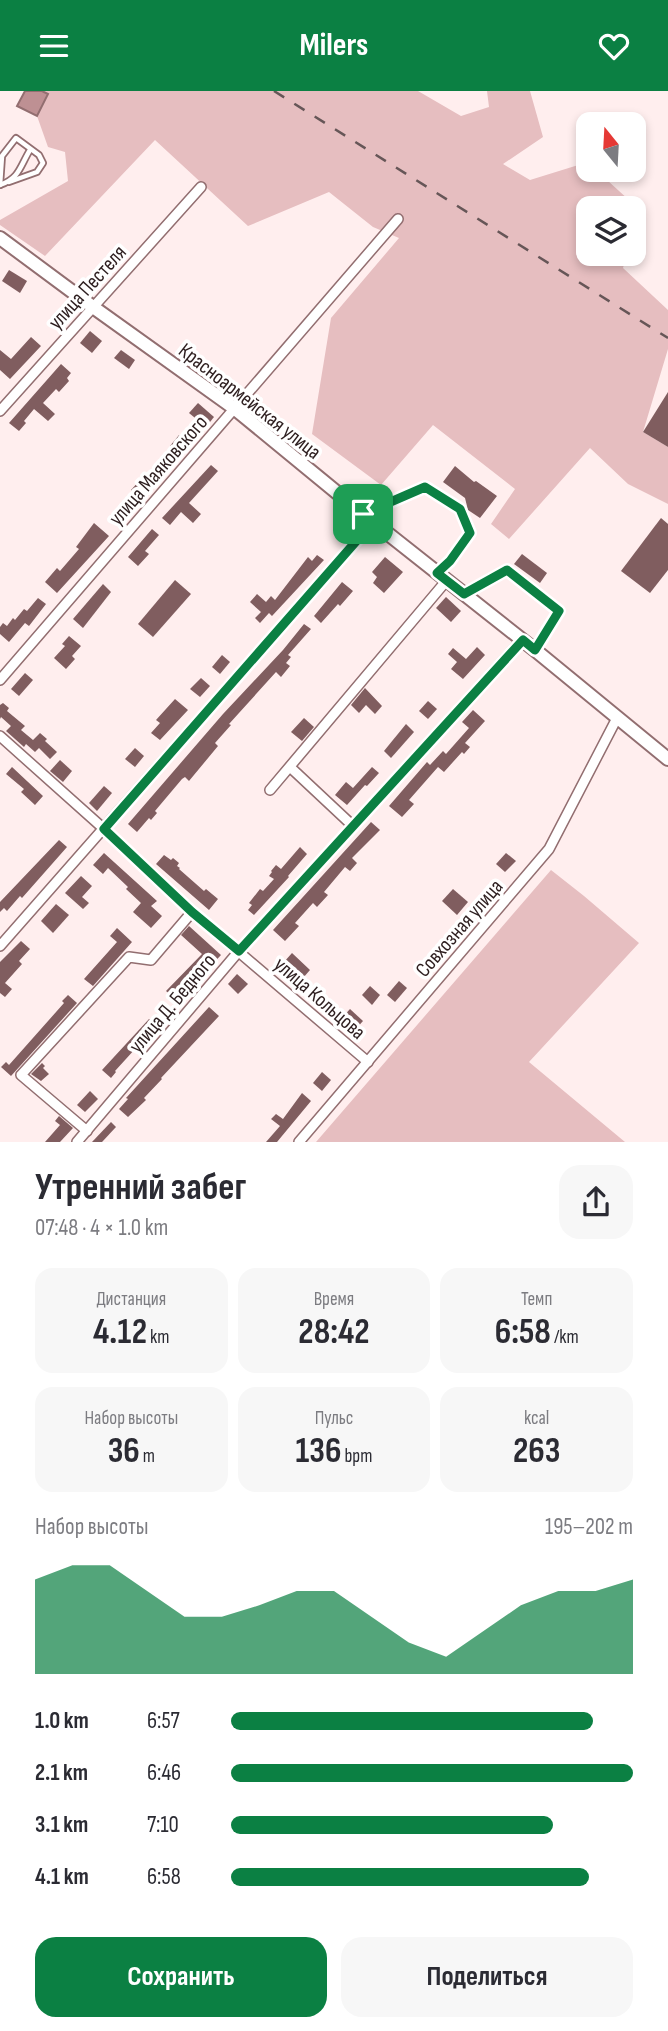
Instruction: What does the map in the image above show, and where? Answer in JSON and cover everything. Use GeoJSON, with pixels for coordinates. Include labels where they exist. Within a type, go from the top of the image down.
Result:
{"type":"FeatureCollection","features":[{"type":"Feature","properties":{"kind":"main road","name":"Красноармейская улица"},"geometry":{"type":"LineString","coordinates":[[0,238],[234,408],[668,759]]}},
{"type":"Feature","properties":{"kind":"street","name":"улица Пестеля"},"geometry":{"type":"LineString","coordinates":[[0,411],[201,187]]}},
{"type":"Feature","properties":{"kind":"street","name":"улица Маяковского"},"geometry":{"type":"LineString","coordinates":[[0,680],[398,219]]}},
{"type":"Feature","properties":{"kind":"street"},"geometry":{"type":"LineString","coordinates":[[0,946],[373,522]]}},
{"type":"Feature","properties":{"kind":"street"},"geometry":{"type":"LineString","coordinates":[[270,789],[442,577]]}},
{"type":"Feature","properties":{"kind":"street","name":"улица Д. Бедного"},"geometry":{"type":"LineString","coordinates":[[77,1142],[239,951],[523,640]]}},
{"type":"Feature","properties":{"kind":"street","name":"Совхозная улица"},"geometry":{"type":"LineString","coordinates":[[299,1142],[549,849],[617,718]]}},
{"type":"Feature","properties":{"kind":"street","name":"улица Кольцова"},"geometry":{"type":"LineString","coordinates":[[0,736],[192,912],[368,1062]]}},
{"type":"Feature","properties":{"kind":"street"},"geometry":{"type":"LineString","coordinates":[[290,767],[353,826]]}},
{"type":"Feature","properties":{"kind":"street"},"geometry":{"type":"LineString","coordinates":[[87,1131],[21,1075],[129,957],[151,960],[192,912]]}},
{"type":"Feature","properties":{"kind":"lane"},"geometry":{"type":"LineString","coordinates":[[16,138],[39,155],[43,163],[37,172],[9,182],[0,185],[2,156],[16,138]]}},
{"type":"Feature","properties":{"kind":"lane"},"geometry":{"type":"LineString","coordinates":[[9,182],[20,171],[30,150]]}},
{"type":"Feature","properties":{"kind":"lane"},"geometry":{"type":"LineString","coordinates":[[363,514],[425,487],[460,509],[470,533],[442,577]]}},
{"type":"Feature","properties":{"kind":"lane"},"geometry":{"type":"LineString","coordinates":[[464,594],[507,570],[559,611],[535,650]]}},
{"type":"Feature","properties":{"kind":"shaded area"},"geometry":{"type":"Polygon","coordinates":[[[25,91],[42,91],[48,94],[37,116],[17,106],[25,91]]]}},
{"type":"Feature","properties":{"kind":"shaded area"},"geometry":{"type":"Polygon","coordinates":[[[42,91],[418,91],[461,116],[489,107],[487,91],[530,91],[543,137],[503,164],[530,180],[576,166],[576,182],[609,182],[625,196],[576,196],[576,266],[624,266],[668,310],[668,349],[643,432],[668,447],[668,504],[628,484],[590,448],[509,539],[491,524],[515,489],[433,425],[381,485],[312,434],[331,318],[399,238],[373,227],[329,192],[248,226],[155,140],[45,256],[0,225],[0,220],[68,181],[65,152],[48,147],[37,116],[48,95],[42,91]]]}},
{"type":"Feature","properties":{"kind":"shaded area"},"geometry":{"type":"Polygon","coordinates":[[[551,870],[639,943],[529,1062],[625,1142],[316,1142],[551,870]]]}},
{"type":"Feature","properties":{"kind":"building"},"geometry":{"type":"Polygon","coordinates":[[[9,270],[27,281],[20,293],[2,281],[9,270]]]}},
{"type":"Feature","properties":{"kind":"building"},"geometry":{"type":"Polygon","coordinates":[[[90,331],[102,341],[92,353],[80,343],[90,331]]]}},
{"type":"Feature","properties":{"kind":"building"},"geometry":{"type":"Polygon","coordinates":[[[31,337],[41,346],[10,379],[0,370],[0,350],[11,359],[31,337]]]}},
{"type":"Feature","properties":{"kind":"building"},"geometry":{"type":"Polygon","coordinates":[[[121,350],[135,360],[129,369],[114,358],[121,350]]]}},
{"type":"Feature","properties":{"kind":"building"},"geometry":{"type":"Polygon","coordinates":[[[61,364],[71,373],[67,378],[69,381],[59,392],[56,389],[43,403],[55,414],[48,421],[34,409],[19,431],[9,423],[61,364]]]}},
{"type":"Feature","properties":{"kind":"building"},"geometry":{"type":"Polygon","coordinates":[[[668,392],[668,447],[643,432],[668,392]]]}},
{"type":"Feature","properties":{"kind":"building"},"geometry":{"type":"Polygon","coordinates":[[[198,403],[214,417],[206,427],[189,413],[198,403]]]}},
{"type":"Feature","properties":{"kind":"building"},"geometry":{"type":"Polygon","coordinates":[[[179,435],[189,444],[180,454],[170,446],[179,435]]]}},
{"type":"Feature","properties":{"kind":"building"},"geometry":{"type":"Polygon","coordinates":[[[211,465],[218,471],[189,503],[201,514],[193,523],[181,512],[170,525],[162,518],[211,465]]]}},
{"type":"Feature","properties":{"kind":"building"},"geometry":{"type":"Polygon","coordinates":[[[455,466],[497,496],[480,518],[468,510],[465,498],[443,482],[455,466]]]}},
{"type":"Feature","properties":{"kind":"building"},"geometry":{"type":"Polygon","coordinates":[[[140,480],[149,488],[141,498],[131,490],[140,480]]]}},
{"type":"Feature","properties":{"kind":"building"},"geometry":{"type":"Polygon","coordinates":[[[661,518],[668,524],[668,570],[650,593],[621,571],[661,518]]]}},
{"type":"Feature","properties":{"kind":"building"},"geometry":{"type":"Polygon","coordinates":[[[94,523],[109,536],[57,593],[45,582],[57,568],[60,571],[79,549],[76,547],[94,523]]]}},
{"type":"Feature","properties":{"kind":"building"},"geometry":{"type":"Polygon","coordinates":[[[152,529],[159,535],[145,551],[149,554],[138,566],[128,557],[152,529]]]}},
{"type":"Feature","properties":{"kind":"building"},"geometry":{"type":"Polygon","coordinates":[[[522,554],[547,573],[540,583],[514,564],[522,554]]]}},
{"type":"Feature","properties":{"kind":"building"},"geometry":{"type":"Polygon","coordinates":[[[317,555],[324,560],[272,616],[269,613],[260,623],[255,618],[261,612],[250,602],[257,594],[266,602],[271,596],[275,600],[308,557],[312,561],[317,555]]]}},
{"type":"Feature","properties":{"kind":"building"},"geometry":{"type":"Polygon","coordinates":[[[385,557],[403,572],[384,593],[373,583],[377,577],[372,572],[385,557]]]}},
{"type":"Feature","properties":{"kind":"building"},"geometry":{"type":"Polygon","coordinates":[[[175,580],[191,594],[153,637],[138,624],[175,580]]]}},
{"type":"Feature","properties":{"kind":"building"},"geometry":{"type":"Polygon","coordinates":[[[342,582],[353,591],[321,623],[314,616],[342,582]]]}},
{"type":"Feature","properties":{"kind":"building"},"geometry":{"type":"Polygon","coordinates":[[[103,584],[111,592],[83,628],[73,619],[103,584]]]}},
{"type":"Feature","properties":{"kind":"building"},"geometry":{"type":"Polygon","coordinates":[[[446,597],[461,611],[451,622],[436,608],[446,597]]]}},
{"type":"Feature","properties":{"kind":"building"},"geometry":{"type":"Polygon","coordinates":[[[38,598],[46,604],[29,626],[25,623],[9,642],[0,634],[0,627],[3,623],[7,626],[13,618],[15,620],[24,609],[27,611],[38,598]]]}},
{"type":"Feature","properties":{"kind":"building"},"geometry":{"type":"Polygon","coordinates":[[[304,624],[311,629],[288,655],[291,657],[286,663],[290,666],[281,677],[276,672],[229,724],[231,725],[215,743],[218,746],[189,781],[185,777],[182,779],[155,811],[157,813],[137,832],[128,824],[304,624]]]}},
{"type":"Feature","properties":{"kind":"building"},"geometry":{"type":"Polygon","coordinates":[[[69,636],[81,646],[66,669],[54,658],[65,646],[62,644],[69,636]]]}},
{"type":"Feature","properties":{"kind":"building"},"geometry":{"type":"Polygon","coordinates":[[[477,647],[485,655],[463,679],[451,669],[457,662],[448,654],[453,648],[466,659],[477,647]]]}},
{"type":"Feature","properties":{"kind":"building"},"geometry":{"type":"Polygon","coordinates":[[[222,655],[230,662],[220,674],[212,667],[222,655]]]}},
{"type":"Feature","properties":{"kind":"building"},"geometry":{"type":"Polygon","coordinates":[[[25,673],[33,680],[19,696],[11,689],[25,673]]]}},
{"type":"Feature","properties":{"kind":"building"},"geometry":{"type":"Polygon","coordinates":[[[201,678],[210,686],[200,697],[190,689],[201,678]]]}},
{"type":"Feature","properties":{"kind":"building"},"geometry":{"type":"Polygon","coordinates":[[[365,688],[382,706],[375,714],[366,705],[359,713],[351,705],[365,688]]]}},
{"type":"Feature","properties":{"kind":"building"},"geometry":{"type":"Polygon","coordinates":[[[175,699],[188,710],[160,740],[151,733],[160,723],[156,720],[175,699]]]}},
{"type":"Feature","properties":{"kind":"building"},"geometry":{"type":"Polygon","coordinates":[[[428,701],[437,709],[428,719],[419,711],[428,701]]]}},
{"type":"Feature","properties":{"kind":"building"},"geometry":{"type":"Polygon","coordinates":[[[3,703],[9,708],[7,711],[25,726],[21,730],[33,740],[40,733],[47,739],[45,741],[57,752],[50,759],[39,748],[35,752],[26,744],[24,747],[6,731],[11,726],[1,717],[0,719],[0,705],[3,703]]]}},
{"type":"Feature","properties":{"kind":"building"},"geometry":{"type":"Polygon","coordinates":[[[473,710],[485,721],[465,743],[470,747],[444,772],[438,767],[409,800],[414,804],[402,817],[389,806],[427,762],[430,765],[443,751],[446,754],[469,728],[462,722],[473,710]]]}},
{"type":"Feature","properties":{"kind":"building"},"geometry":{"type":"Polygon","coordinates":[[[304,718],[314,727],[302,741],[291,732],[304,718]]]}},
{"type":"Feature","properties":{"kind":"building"},"geometry":{"type":"Polygon","coordinates":[[[406,724],[414,732],[391,758],[384,751],[406,724]]]}},
{"type":"Feature","properties":{"kind":"building"},"geometry":{"type":"Polygon","coordinates":[[[135,748],[144,756],[135,767],[125,759],[135,748]]]}},
{"type":"Feature","properties":{"kind":"building"},"geometry":{"type":"Polygon","coordinates":[[[60,760],[72,771],[63,782],[50,771],[60,760]]]}},
{"type":"Feature","properties":{"kind":"building"},"geometry":{"type":"Polygon","coordinates":[[[12,767],[43,796],[35,805],[21,792],[24,789],[6,774],[12,767]]]}},
{"type":"Feature","properties":{"kind":"building"},"geometry":{"type":"Polygon","coordinates":[[[372,767],[379,773],[347,805],[335,795],[346,782],[353,788],[372,767]]]}},
{"type":"Feature","properties":{"kind":"building"},"geometry":{"type":"Polygon","coordinates":[[[104,786],[112,793],[97,811],[89,803],[104,786]]]}},
{"type":"Feature","properties":{"kind":"building"},"geometry":{"type":"Polygon","coordinates":[[[371,822],[380,830],[352,858],[357,863],[350,871],[345,867],[324,892],[328,895],[317,907],[313,903],[295,923],[299,926],[285,941],[273,930],[371,822]]]}},
{"type":"Feature","properties":{"kind":"building"},"geometry":{"type":"Polygon","coordinates":[[[59,840],[67,847],[22,898],[20,896],[7,911],[4,908],[0,912],[0,902],[59,840]]]}},
{"type":"Feature","properties":{"kind":"building"},"geometry":{"type":"Polygon","coordinates":[[[300,847],[307,854],[254,915],[248,910],[252,905],[249,903],[260,889],[263,891],[274,879],[269,876],[276,865],[281,869],[300,847]]]}},
{"type":"Feature","properties":{"kind":"building"},"geometry":{"type":"Polygon","coordinates":[[[104,853],[157,901],[151,906],[162,916],[151,928],[133,912],[141,903],[126,889],[128,887],[108,868],[103,874],[93,865],[104,853]]]}},
{"type":"Feature","properties":{"kind":"building"},"geometry":{"type":"Polygon","coordinates":[[[506,853],[516,861],[505,872],[496,864],[506,853]]]}},
{"type":"Feature","properties":{"kind":"building"},"geometry":{"type":"Polygon","coordinates":[[[164,855],[171,860],[173,858],[179,863],[179,869],[204,891],[206,889],[218,899],[209,910],[156,864],[164,855]]]}},
{"type":"Feature","properties":{"kind":"building"},"geometry":{"type":"Polygon","coordinates":[[[81,876],[92,886],[82,897],[89,903],[83,909],[65,893],[81,876]]]}},
{"type":"Feature","properties":{"kind":"building"},"geometry":{"type":"Polygon","coordinates":[[[453,889],[468,902],[457,915],[442,901],[453,889]]]}},
{"type":"Feature","properties":{"kind":"building"},"geometry":{"type":"Polygon","coordinates":[[[56,904],[69,915],[53,933],[41,921],[56,904]]]}},
{"type":"Feature","properties":{"kind":"building"},"geometry":{"type":"Polygon","coordinates":[[[189,926],[221,955],[178,1001],[166,991],[202,954],[181,935],[189,926]]]}},
{"type":"Feature","properties":{"kind":"building"},"geometry":{"type":"Polygon","coordinates":[[[117,928],[132,942],[93,986],[84,979],[117,942],[110,936],[117,928]]]}},
{"type":"Feature","properties":{"kind":"building"},"geometry":{"type":"Polygon","coordinates":[[[21,941],[30,949],[19,961],[22,964],[5,983],[12,989],[5,997],[0,993],[0,962],[21,941]]]}},
{"type":"Feature","properties":{"kind":"building"},"geometry":{"type":"Polygon","coordinates":[[[292,953],[310,970],[303,978],[310,985],[303,993],[276,971],[292,953]]]}},
{"type":"Feature","properties":{"kind":"building"},"geometry":{"type":"Polygon","coordinates":[[[237,974],[248,984],[238,994],[228,984],[237,974]]]}},
{"type":"Feature","properties":{"kind":"building"},"geometry":{"type":"Polygon","coordinates":[[[399,981],[407,988],[395,1002],[387,995],[399,981]]]}},
{"type":"Feature","properties":{"kind":"building"},"geometry":{"type":"Polygon","coordinates":[[[370,986],[380,995],[372,1005],[362,995],[370,986]]]}},
{"type":"Feature","properties":{"kind":"building"},"geometry":{"type":"Polygon","coordinates":[[[68,995],[77,1003],[11,1076],[1,1067],[6,1062],[9,1065],[68,995]]]}},
{"type":"Feature","properties":{"kind":"building"},"geometry":{"type":"Polygon","coordinates":[[[209,1007],[219,1016],[128,1117],[119,1109],[128,1099],[126,1098],[209,1007]]]}},
{"type":"Feature","properties":{"kind":"building"},"geometry":{"type":"Polygon","coordinates":[[[350,1009],[363,1021],[354,1031],[341,1019],[350,1009]]]}},
{"type":"Feature","properties":{"kind":"building"},"geometry":{"type":"Polygon","coordinates":[[[149,1019],[156,1026],[111,1078],[102,1070],[149,1019]]]}},
{"type":"Feature","properties":{"kind":"building"},"geometry":{"type":"Polygon","coordinates":[[[42,1063],[49,1074],[41,1081],[31,1074],[42,1063]]]}},
{"type":"Feature","properties":{"kind":"building"},"geometry":{"type":"Polygon","coordinates":[[[322,1072],[331,1080],[322,1091],[313,1083],[322,1072]]]}},
{"type":"Feature","properties":{"kind":"building"},"geometry":{"type":"Polygon","coordinates":[[[90,1091],[98,1099],[85,1112],[77,1105],[90,1091]]]}},
{"type":"Feature","properties":{"kind":"building"},"geometry":{"type":"Polygon","coordinates":[[[302,1093],[311,1101],[277,1142],[266,1142],[280,1126],[271,1119],[276,1114],[283,1119],[302,1093]]]}},
{"type":"Feature","properties":{"kind":"building"},"geometry":{"type":"Polygon","coordinates":[[[59,1116],[73,1128],[60,1142],[45,1142],[60,1125],[55,1121],[59,1116]]]}},
{"type":"Feature","properties":{"kind":"building"},"geometry":{"type":"Polygon","coordinates":[[[111,1122],[116,1127],[102,1142],[92,1142],[111,1122]]]}},
{"type":"Feature","properties":{"kind":"railway"},"geometry":{"type":"LineString","coordinates":[[274,91],[668,338]]}},
{"type":"Feature","properties":{"kind":"route"},"geometry":{"type":"LineString","coordinates":[[425,487],[460,509],[470,533],[450,561],[437,573],[464,594],[507,570],[559,611],[535,650],[523,640],[239,951],[192,912],[104,829],[373,522],[363,514],[425,487]]}}]}
